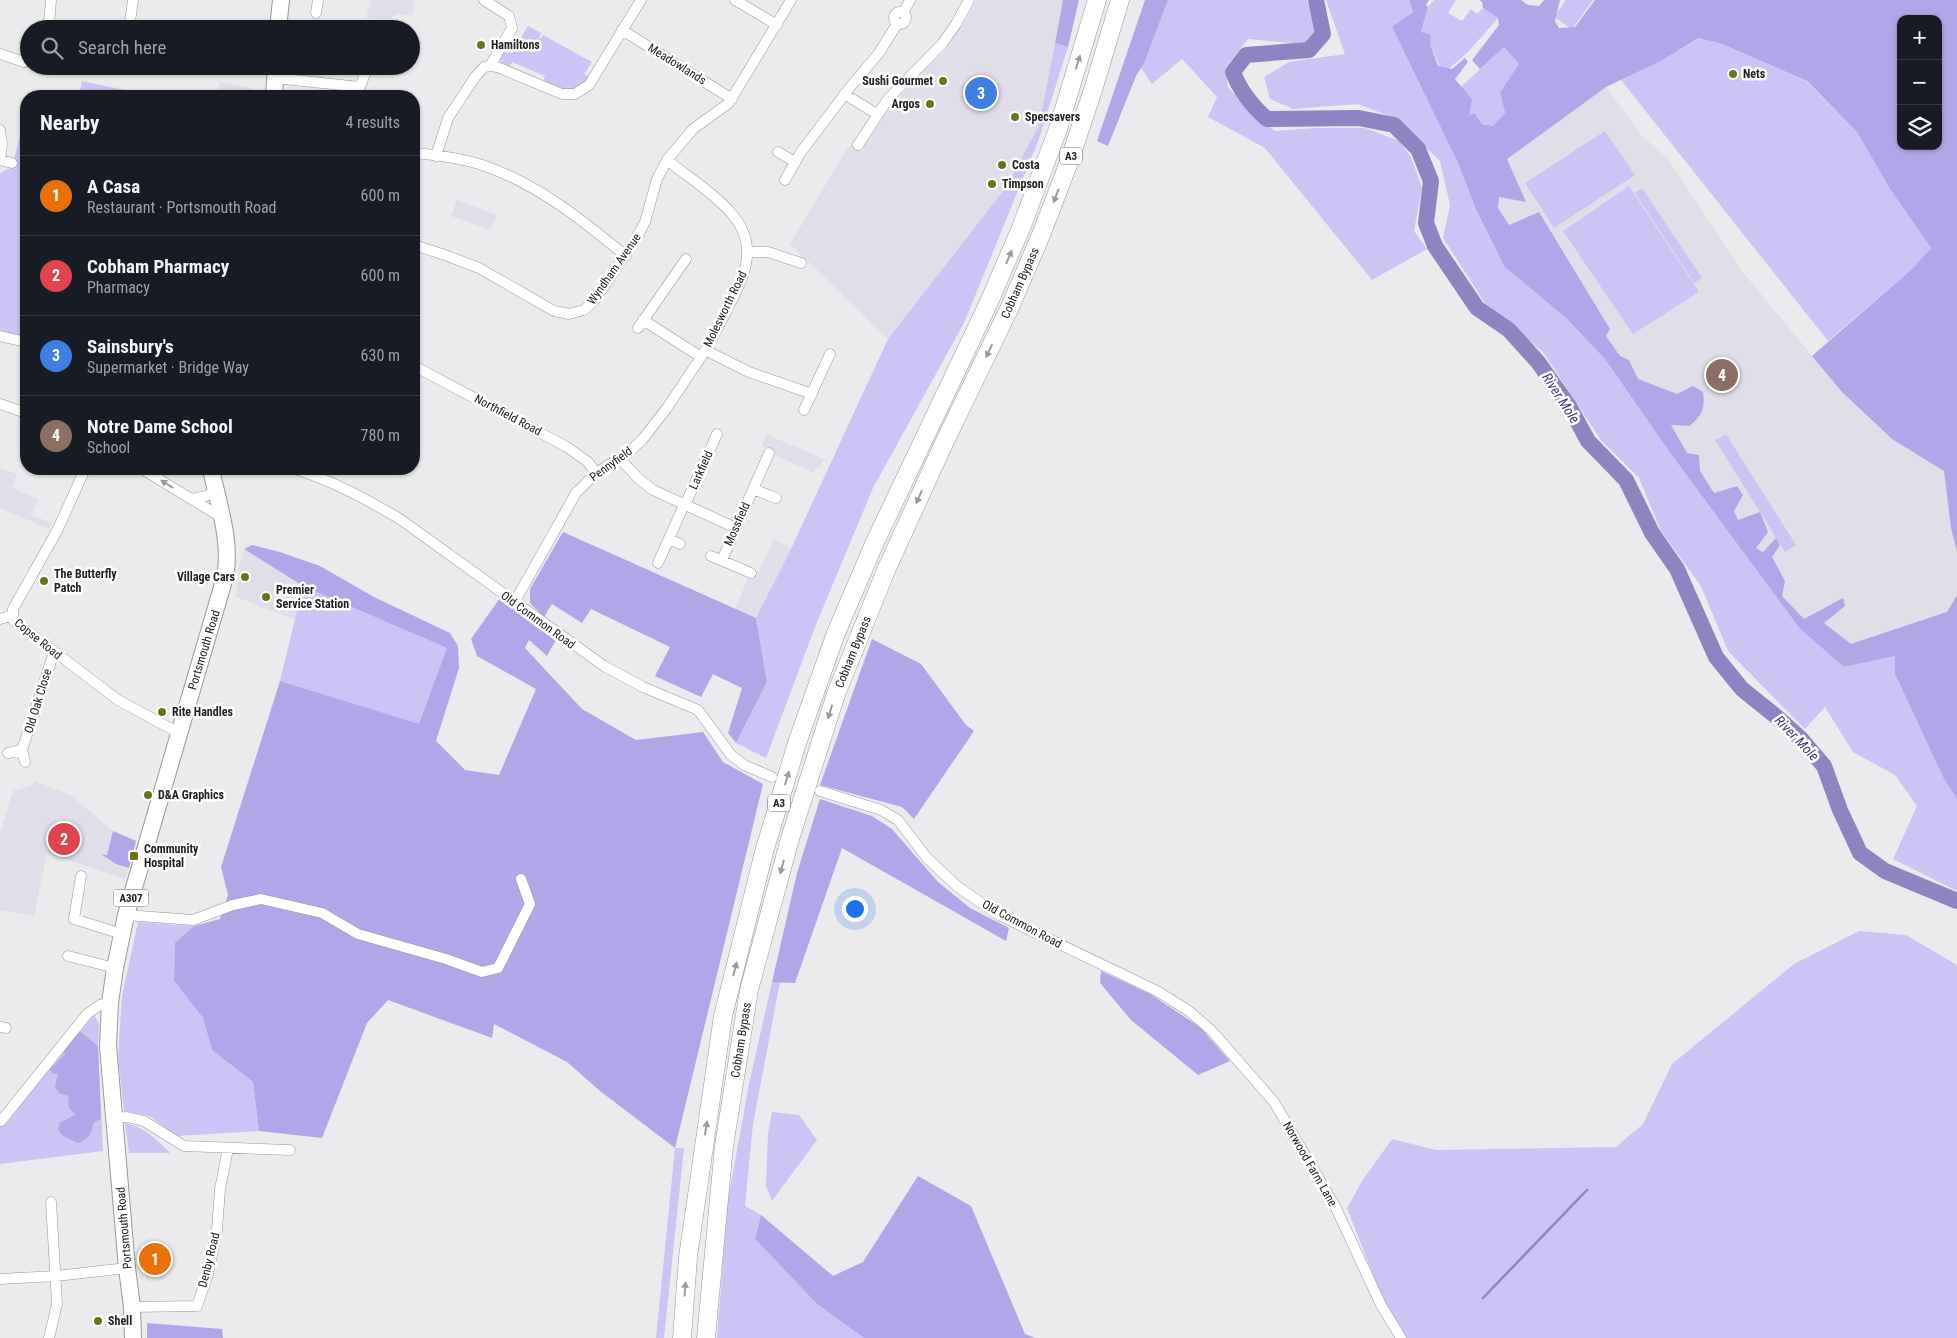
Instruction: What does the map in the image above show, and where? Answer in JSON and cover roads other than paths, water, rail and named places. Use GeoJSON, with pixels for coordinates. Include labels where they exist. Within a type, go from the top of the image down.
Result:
{"type":"FeatureCollection","features":[{"type":"Feature","properties":{"kind":"highway"},"geometry":{"type":"LineString","coordinates":[[1087,34],[1092,0]]}},
{"type":"Feature","properties":{"kind":"highway","name":"Cobham Bypass"},"geometry":{"type":"LineString","coordinates":[[682,1338],[688,1256],[723,1016],[764,852],[797,743],[836,633],[875,542],[989,302],[1021,228],[1058,129],[1097,0]]}},
{"type":"Feature","properties":{"kind":"highway","name":"Cobham Bypass"},"geometry":{"type":"LineString","coordinates":[[706,1338],[724,1146],[749,990],[789,842],[836,694],[884,577],[945,441],[1010,307],[1041,234],[1069,162],[1120,0]]}},
{"type":"Feature","properties":{"kind":"highway"},"geometry":{"type":"LineString","coordinates":[[1069,162],[1103,90],[1132,0]]}},
{"type":"Feature","properties":{"kind":"main road"},"geometry":{"type":"LineString","coordinates":[[279,20],[281,0]]}},
{"type":"Feature","properties":{"kind":"main road"},"geometry":{"type":"LineString","coordinates":[[274,90],[275,75]]}},
{"type":"Feature","properties":{"kind":"main road","name":"Portsmouth Road"},"geometry":{"type":"LineString","coordinates":[[133,1338],[132,1307],[108,1046],[110,1003],[126,915],[225,577],[226,551],[211,475]]}},
{"type":"Feature","properties":{"kind":"street"},"geometry":{"type":"LineString","coordinates":[[49,20],[51,0]]}},
{"type":"Feature","properties":{"kind":"street"},"geometry":{"type":"LineString","coordinates":[[130,20],[133,0]]}},
{"type":"Feature","properties":{"kind":"street"},"geometry":{"type":"LineString","coordinates":[[316,13],[318,0]]}},
{"type":"Feature","properties":{"kind":"street"},"geometry":{"type":"LineString","coordinates":[[484,0],[508,16],[512,28],[490,66]]}},
{"type":"Feature","properties":{"kind":"street"},"geometry":{"type":"LineString","coordinates":[[436,156],[442,132],[451,112],[478,72],[484,67],[490,66],[558,93],[566,95],[575,94],[589,85],[640,0]]}},
{"type":"Feature","properties":{"kind":"street"},"geometry":{"type":"LineString","coordinates":[[735,0],[776,24]]}},
{"type":"Feature","properties":{"kind":"street","name":"Wyndham Avenue"},"geometry":{"type":"LineString","coordinates":[[420,247],[445,254],[479,268],[554,311],[564,314],[578,313],[588,308],[626,256],[642,228],[657,179],[667,160],[689,133],[720,110],[732,98],[791,0]]}},
{"type":"Feature","properties":{"kind":"street"},"geometry":{"type":"LineString","coordinates":[[785,180],[795,162],[844,94],[879,53],[897,24],[905,22],[906,16],[903,12],[910,0]]}},
{"type":"Feature","properties":{"kind":"street"},"geometry":{"type":"LineString","coordinates":[[858,145],[894,92],[942,44],[969,0]]}},
{"type":"Feature","properties":{"kind":"street","name":"Meadowlands"},"geometry":{"type":"LineString","coordinates":[[622,30],[732,98]]}},
{"type":"Feature","properties":{"kind":"street"},"geometry":{"type":"LineString","coordinates":[[6,44],[0,56],[20,61]]}},
{"type":"Feature","properties":{"kind":"street"},"geometry":{"type":"LineString","coordinates":[[291,75],[360,88],[365,75]]}},
{"type":"Feature","properties":{"kind":"street"},"geometry":{"type":"LineString","coordinates":[[844,94],[878,114]]}},
{"type":"Feature","properties":{"kind":"street"},"geometry":{"type":"LineString","coordinates":[[0,130],[2,144],[0,160],[12,163]]}},
{"type":"Feature","properties":{"kind":"street"},"geometry":{"type":"LineString","coordinates":[[778,152],[795,162]]}},
{"type":"Feature","properties":{"kind":"street"},"geometry":{"type":"LineString","coordinates":[[420,154],[455,158],[486,166],[535,190],[582,220],[626,256]]}},
{"type":"Feature","properties":{"kind":"street","name":"Molesworth Road"},"geometry":{"type":"LineString","coordinates":[[667,160],[732,213],[744,235],[747,252],[744,276],[703,354],[640,324],[686,259]]}},
{"type":"Feature","properties":{"kind":"street"},"geometry":{"type":"LineString","coordinates":[[747,252],[768,252],[800,263]]}},
{"type":"Feature","properties":{"kind":"street"},"geometry":{"type":"LineString","coordinates":[[0,336],[20,341]]}},
{"type":"Feature","properties":{"kind":"street"},"geometry":{"type":"LineString","coordinates":[[703,354],[812,394]]}},
{"type":"Feature","properties":{"kind":"street","name":"Pennyfield"},"geometry":{"type":"LineString","coordinates":[[514,603],[570,501],[582,485],[596,473],[620,459],[651,428],[703,354]]}},
{"type":"Feature","properties":{"kind":"street"},"geometry":{"type":"LineString","coordinates":[[804,410],[830,354]]}},
{"type":"Feature","properties":{"kind":"street","name":"Northfield Road"},"geometry":{"type":"LineString","coordinates":[[420,369],[567,447],[588,462],[596,473]]}},
{"type":"Feature","properties":{"kind":"street"},"geometry":{"type":"LineString","coordinates":[[0,404],[20,411]]}},
{"type":"Feature","properties":{"kind":"street","name":"Larkfield"},"geometry":{"type":"LineString","coordinates":[[658,563],[717,434]]}},
{"type":"Feature","properties":{"kind":"street","name":"Mossfield"},"geometry":{"type":"LineString","coordinates":[[722,560],[769,453]]}},
{"type":"Feature","properties":{"kind":"street","name":"Larkfield"},"geometry":{"type":"LineString","coordinates":[[620,459],[646,485],[661,495],[736,528]]}},
{"type":"Feature","properties":{"kind":"street","name":"Copse Road"},"geometry":{"type":"LineString","coordinates":[[82,475],[58,529],[13,608],[12,616],[15,623],[118,700],[179,733]]}},
{"type":"Feature","properties":{"kind":"street"},"geometry":{"type":"LineString","coordinates":[[152,475],[221,518]]}},
{"type":"Feature","properties":{"kind":"street","name":"Old Common Road"},"geometry":{"type":"LineString","coordinates":[[310,475],[343,488],[400,519],[514,603],[604,666],[643,687],[698,710],[726,749],[737,760],[753,770],[772,777]]}},
{"type":"Feature","properties":{"kind":"street","name":"Mossfield"},"geometry":{"type":"LineString","coordinates":[[753,488],[776,498]]}},
{"type":"Feature","properties":{"kind":"street"},"geometry":{"type":"LineString","coordinates":[[192,499],[206,496],[215,491]]}},
{"type":"Feature","properties":{"kind":"street"},"geometry":{"type":"LineString","coordinates":[[669,539],[680,544]]}},
{"type":"Feature","properties":{"kind":"street","name":"Mossfield"},"geometry":{"type":"LineString","coordinates":[[711,556],[751,573]]}},
{"type":"Feature","properties":{"kind":"street"},"geometry":{"type":"LineString","coordinates":[[0,619],[12,616]]}},
{"type":"Feature","properties":{"kind":"street","name":"Old Oak Close"},"geometry":{"type":"LineString","coordinates":[[25,762],[22,750],[54,652]]}},
{"type":"Feature","properties":{"kind":"street","name":"Old Oak Close"},"geometry":{"type":"LineString","coordinates":[[8,753],[22,750]]}},
{"type":"Feature","properties":{"kind":"street","name":"Old Common Road"},"geometry":{"type":"LineString","coordinates":[[820,791],[881,810],[898,820],[927,858],[958,887],[990,909],[1030,931],[1157,991],[1189,1011]]}},
{"type":"Feature","properties":{"kind":"street"},"geometry":{"type":"LineString","coordinates":[[81,876],[74,919],[122,934]]}},
{"type":"Feature","properties":{"kind":"street"},"geometry":{"type":"LineString","coordinates":[[126,915],[193,920],[234,905],[261,899],[322,913],[358,934],[446,959],[482,972],[498,968],[530,904],[521,879]]}},
{"type":"Feature","properties":{"kind":"street"},"geometry":{"type":"LineString","coordinates":[[68,956],[115,968]]}},
{"type":"Feature","properties":{"kind":"street"},"geometry":{"type":"LineString","coordinates":[[1,1121],[87,1014],[100,1005],[110,1003]]}},
{"type":"Feature","properties":{"kind":"street","name":"Norwood Farm Lane"},"geometry":{"type":"LineString","coordinates":[[1189,1011],[1211,1030],[1274,1102],[1336,1208],[1381,1305],[1401,1338]]}},
{"type":"Feature","properties":{"kind":"street"},"geometry":{"type":"LineString","coordinates":[[114,1118],[127,1116],[144,1121],[184,1146],[290,1150]]}},
{"type":"Feature","properties":{"kind":"street","name":"Denby Road"},"geometry":{"type":"LineString","coordinates":[[132,1307],[197,1306],[208,1274],[217,1230],[220,1189],[228,1149]]}},
{"type":"Feature","properties":{"kind":"street"},"geometry":{"type":"LineString","coordinates":[[49,1338],[57,1304],[51,1202]]}},
{"type":"Feature","properties":{"kind":"street"},"geometry":{"type":"LineString","coordinates":[[0,1279],[56,1276],[127,1268]]}},
{"type":"Feature","properties":{"kind":"waterway","name":"River Mole"},"geometry":{"type":"LineString","coordinates":[[1316,0],[1323,34],[1309,50],[1246,55],[1233,72],[1247,97],[1267,119],[1359,118],[1394,125],[1418,149],[1431,181],[1426,223],[1435,246],[1477,308],[1509,330],[1538,362],[1569,406],[1588,441],[1626,480],[1652,533],[1677,569],[1716,657],[1742,689],[1801,739],[1824,766],[1840,810],[1860,853],[1885,871],[1957,901]]}},
{"type":"Feature","properties":{"kind":"waterway"},"geometry":{"type":"LineString","coordinates":[[1483,1298],[1587,1190]]}},
{"type":"Feature","properties":{"kind":"place","name":"Hamiltons"},"geometry":{"type":"Point","coordinates":[481,45]}},
{"type":"Feature","properties":{"kind":"place","name":"Nets"},"geometry":{"type":"Point","coordinates":[1733,74]}},
{"type":"Feature","properties":{"kind":"place","name":"Sushi Gourmet"},"geometry":{"type":"Point","coordinates":[943,81]}},
{"type":"Feature","properties":{"kind":"place","name":"Sainsbury's"},"geometry":{"type":"Point","coordinates":[981,93]}},
{"type":"Feature","properties":{"kind":"place","name":"Argos"},"geometry":{"type":"Point","coordinates":[930,104]}},
{"type":"Feature","properties":{"kind":"place","name":"Specsavers"},"geometry":{"type":"Point","coordinates":[1015,117]}},
{"type":"Feature","properties":{"kind":"place","name":"Costa"},"geometry":{"type":"Point","coordinates":[1002,165]}},
{"type":"Feature","properties":{"kind":"place","name":"Timpson"},"geometry":{"type":"Point","coordinates":[992,184]}},
{"type":"Feature","properties":{"kind":"place","name":"Notre Dame School"},"geometry":{"type":"Point","coordinates":[1722,375]}},
{"type":"Feature","properties":{"kind":"place","name":"Village Cars"},"geometry":{"type":"Point","coordinates":[245,577]}},
{"type":"Feature","properties":{"kind":"place","name":"The Butterfly Patch"},"geometry":{"type":"Point","coordinates":[44,581]}},
{"type":"Feature","properties":{"kind":"place","name":"Premier Service Station"},"geometry":{"type":"Point","coordinates":[266,597]}},
{"type":"Feature","properties":{"kind":"place","name":"Rite Handles"},"geometry":{"type":"Point","coordinates":[162,712]}},
{"type":"Feature","properties":{"kind":"place","name":"D&A Graphics"},"geometry":{"type":"Point","coordinates":[148,795]}},
{"type":"Feature","properties":{"kind":"place","name":"Cobham Pharmacy"},"geometry":{"type":"Point","coordinates":[64,839]}},
{"type":"Feature","properties":{"kind":"place","name":"Community Hospital"},"geometry":{"type":"Point","coordinates":[134,856]}},
{"type":"Feature","properties":{"kind":"place","name":"A Casa"},"geometry":{"type":"Point","coordinates":[155,1259]}},
{"type":"Feature","properties":{"kind":"place","name":"Shell"},"geometry":{"type":"Point","coordinates":[98,1321]}}]}
